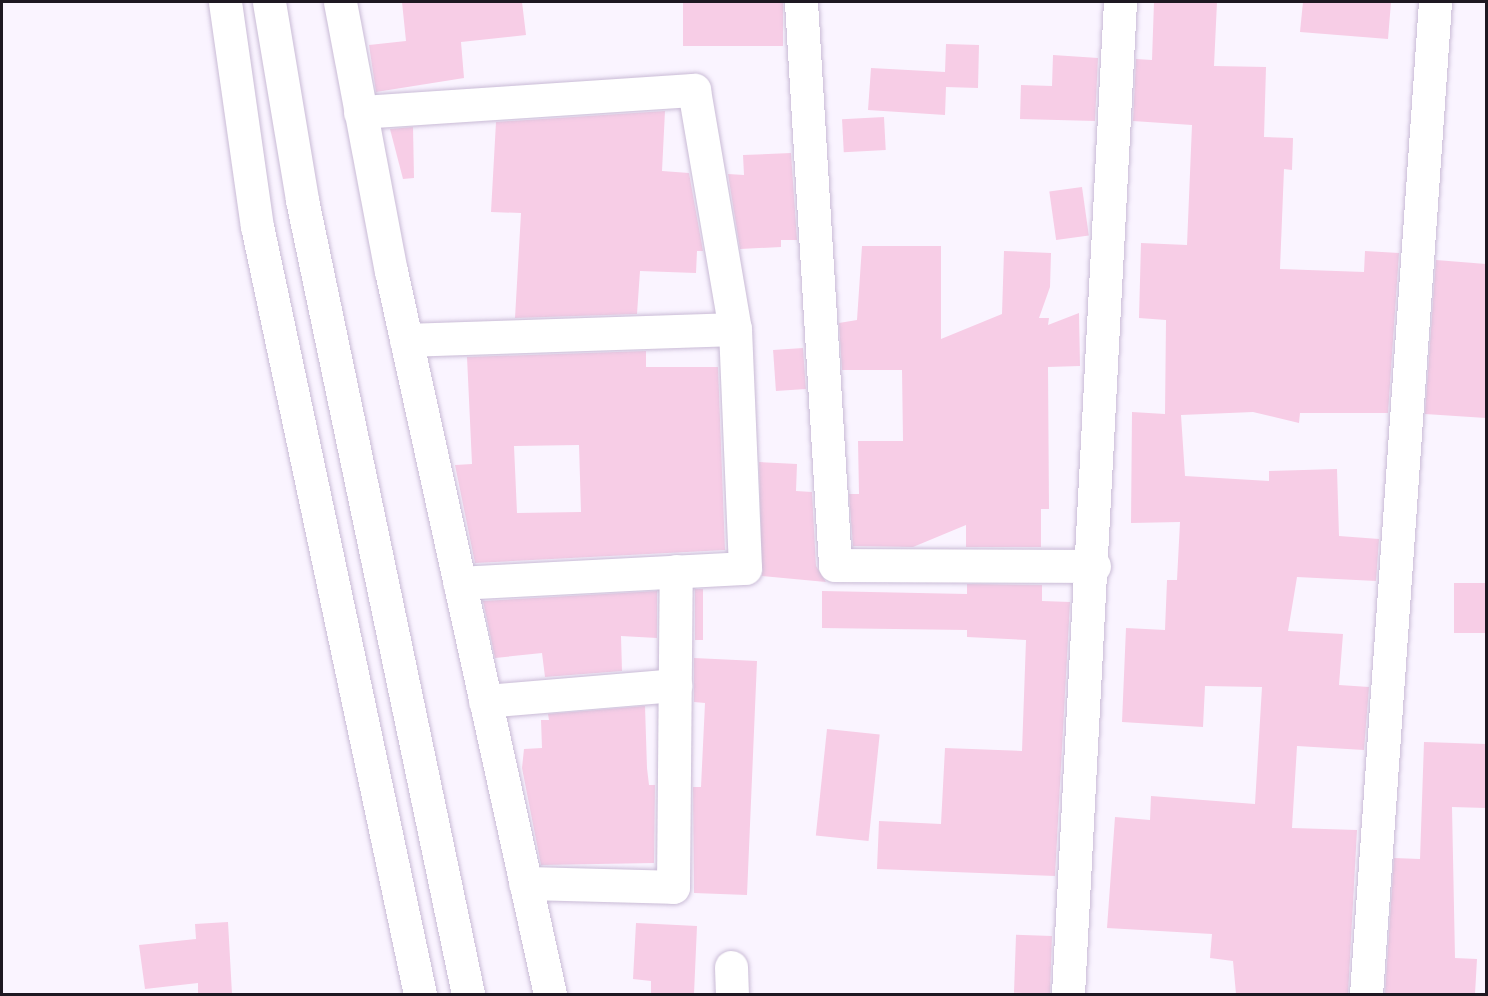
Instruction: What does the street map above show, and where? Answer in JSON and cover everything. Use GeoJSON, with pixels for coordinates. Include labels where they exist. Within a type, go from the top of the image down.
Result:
{"type":"FeatureCollection","features":[{"type":"Feature","properties":{"kind":"street"},"geometry":{"type":"LineString","coordinates":[[225,2],[257,226],[420,994]]}},
{"type":"Feature","properties":{"kind":"street"},"geometry":{"type":"LineString","coordinates":[[269,2],[307,223],[468,994]]}},
{"type":"Feature","properties":{"kind":"street"},"geometry":{"type":"LineString","coordinates":[[340,2],[406,340],[550,994]]}},
{"type":"Feature","properties":{"kind":"street"},"geometry":{"type":"LineString","coordinates":[[801,2],[835,564],[1094,566]]}},
{"type":"Feature","properties":{"kind":"street"},"geometry":{"type":"LineString","coordinates":[[1068,994],[1094,566],[1120,2]]}},
{"type":"Feature","properties":{"kind":"street"},"geometry":{"type":"LineString","coordinates":[[1366,994],[1435,2]]}},
{"type":"Feature","properties":{"kind":"street"},"geometry":{"type":"LineString","coordinates":[[360,112],[694,90],[735,329],[746,568],[459,583]]}},
{"type":"Feature","properties":{"kind":"street"},"geometry":{"type":"LineString","coordinates":[[406,340],[735,329]]}},
{"type":"Feature","properties":{"kind":"street"},"geometry":{"type":"LineString","coordinates":[[525,883],[673,887],[676,571]]}},
{"type":"Feature","properties":{"kind":"street"},"geometry":{"type":"LineString","coordinates":[[485,700],[675,685]]}},
{"type":"Feature","properties":{"kind":"building"},"geometry":{"type":"Polygon","coordinates":[[[402,2],[522,2],[526,35],[461,42],[464,78],[376,92],[369,45],[406,41],[402,2]]]}},
{"type":"Feature","properties":{"kind":"building"},"geometry":{"type":"Polygon","coordinates":[[[683,2],[783,2],[783,46],[683,46],[683,2]]]}},
{"type":"Feature","properties":{"kind":"building"},"geometry":{"type":"Polygon","coordinates":[[[1154,2],[1217,2],[1214,66],[1266,67],[1264,137],[1293,138],[1292,170],[1284,169],[1280,269],[1364,272],[1365,251],[1399,253],[1388,413],[1300,413],[1299,423],[1253,412],[1181,415],[1185,476],[1269,481],[1269,471],[1337,469],[1339,536],[1379,539],[1376,581],[1297,577],[1288,631],[1343,634],[1339,685],[1369,687],[1364,750],[1297,746],[1292,828],[1357,830],[1348,994],[1236,994],[1233,961],[1210,958],[1212,934],[1107,928],[1115,817],[1150,820],[1151,796],[1255,804],[1262,687],[1205,686],[1203,727],[1122,722],[1126,628],[1165,630],[1167,580],[1177,580],[1180,522],[1131,523],[1132,412],[1165,414],[1166,320],[1139,318],[1141,243],[1187,245],[1192,125],[1133,121],[1136,59],[1152,60],[1154,2]]]}},
{"type":"Feature","properties":{"kind":"building"},"geometry":{"type":"Polygon","coordinates":[[[1303,2],[1391,2],[1388,39],[1300,32],[1303,2]]]}},
{"type":"Feature","properties":{"kind":"building"},"geometry":{"type":"Polygon","coordinates":[[[946,44],[979,45],[978,88],[946,87],[945,115],[868,110],[871,68],[945,72],[946,44]]]}},
{"type":"Feature","properties":{"kind":"building"},"geometry":{"type":"Polygon","coordinates":[[[1053,55],[1098,58],[1095,121],[1020,119],[1021,85],[1052,86],[1053,55]]]}},
{"type":"Feature","properties":{"kind":"building"},"geometry":{"type":"Polygon","coordinates":[[[665,111],[662,171],[689,173],[703,251],[697,251],[696,273],[640,271],[637,314],[515,318],[521,213],[491,212],[496,122],[665,111]]]}},
{"type":"Feature","properties":{"kind":"building"},"geometry":{"type":"Polygon","coordinates":[[[884,117],[886,150],[844,152],[842,119],[884,117]]]}},
{"type":"Feature","properties":{"kind":"building"},"geometry":{"type":"Polygon","coordinates":[[[413,127],[414,178],[403,179],[390,129],[413,127]]]}},
{"type":"Feature","properties":{"kind":"building"},"geometry":{"type":"Polygon","coordinates":[[[791,153],[797,240],[781,240],[781,247],[740,249],[728,174],[744,175],[743,155],[791,153]]]}},
{"type":"Feature","properties":{"kind":"building"},"geometry":{"type":"Polygon","coordinates":[[[1082,187],[1089,236],[1056,240],[1049,192],[1082,187]]]}},
{"type":"Feature","properties":{"kind":"building"},"geometry":{"type":"Polygon","coordinates":[[[862,246],[941,246],[941,339],[1002,314],[1004,251],[1051,253],[1050,287],[1039,318],[1049,318],[1048,325],[1079,313],[1080,366],[1048,367],[1049,509],[1041,509],[1041,547],[966,547],[966,525],[913,547],[853,546],[849,494],[859,494],[858,441],[903,441],[902,370],[842,370],[839,323],[857,320],[862,246]]]}},
{"type":"Feature","properties":{"kind":"building"},"geometry":{"type":"Polygon","coordinates":[[[1436,260],[1486,264],[1486,418],[1425,414],[1436,260]]]}},
{"type":"Feature","properties":{"kind":"building"},"geometry":{"type":"Polygon","coordinates":[[[803,348],[806,389],[776,391],[773,350],[803,348]]]}},
{"type":"Feature","properties":{"kind":"building"},"geometry":{"type":"Polygon","coordinates":[[[646,351],[646,367],[718,367],[725,550],[475,563],[455,465],[472,464],[467,357],[646,351]],[[579,445],[514,446],[517,513],[581,512],[579,445]]]}},
{"type":"Feature","properties":{"kind":"building"},"geometry":{"type":"Polygon","coordinates":[[[759,462],[797,464],[796,491],[812,492],[816,566],[826,582],[762,576],[759,462]]]}},
{"type":"Feature","properties":{"kind":"building"},"geometry":{"type":"Polygon","coordinates":[[[1454,583],[1486,583],[1486,633],[1454,633],[1454,583]]]}},
{"type":"Feature","properties":{"kind":"building"},"geometry":{"type":"Polygon","coordinates":[[[967,584],[1042,585],[1042,601],[1070,602],[1055,876],[877,869],[879,821],[941,824],[945,748],[1022,751],[1026,640],[967,637],[967,630],[822,628],[822,591],[967,594],[967,584]]]}},
{"type":"Feature","properties":{"kind":"building"},"geometry":{"type":"Polygon","coordinates":[[[695,589],[703,589],[703,640],[695,640],[695,589]]]}},
{"type":"Feature","properties":{"kind":"building"},"geometry":{"type":"Polygon","coordinates":[[[657,591],[657,638],[621,636],[622,671],[545,677],[542,653],[495,658],[483,601],[657,591]]]}},
{"type":"Feature","properties":{"kind":"building"},"geometry":{"type":"Polygon","coordinates":[[[694,658],[757,661],[747,895],[694,893],[693,787],[701,787],[705,703],[694,702],[694,658]]]}},
{"type":"Feature","properties":{"kind":"building"},"geometry":{"type":"Polygon","coordinates":[[[645,706],[649,785],[655,785],[654,863],[541,865],[522,768],[524,749],[542,748],[541,720],[549,720],[548,714],[645,706]]]}},
{"type":"Feature","properties":{"kind":"building"},"geometry":{"type":"Polygon","coordinates":[[[827,729],[880,735],[869,841],[816,835],[827,729]]]}},
{"type":"Feature","properties":{"kind":"building"},"geometry":{"type":"Polygon","coordinates":[[[1424,742],[1486,744],[1486,808],[1452,807],[1455,958],[1477,959],[1475,994],[1385,994],[1394,858],[1420,859],[1424,742]]]}},
{"type":"Feature","properties":{"kind":"building"},"geometry":{"type":"Polygon","coordinates":[[[228,922],[232,994],[198,994],[198,983],[145,989],[139,945],[196,939],[195,924],[228,922]]]}},
{"type":"Feature","properties":{"kind":"building"},"geometry":{"type":"Polygon","coordinates":[[[636,923],[697,926],[694,994],[651,994],[651,981],[633,979],[636,923]]]}},
{"type":"Feature","properties":{"kind":"building"},"geometry":{"type":"Polygon","coordinates":[[[1016,935],[1052,936],[1050,994],[1014,993],[1016,935]]]}}]}
